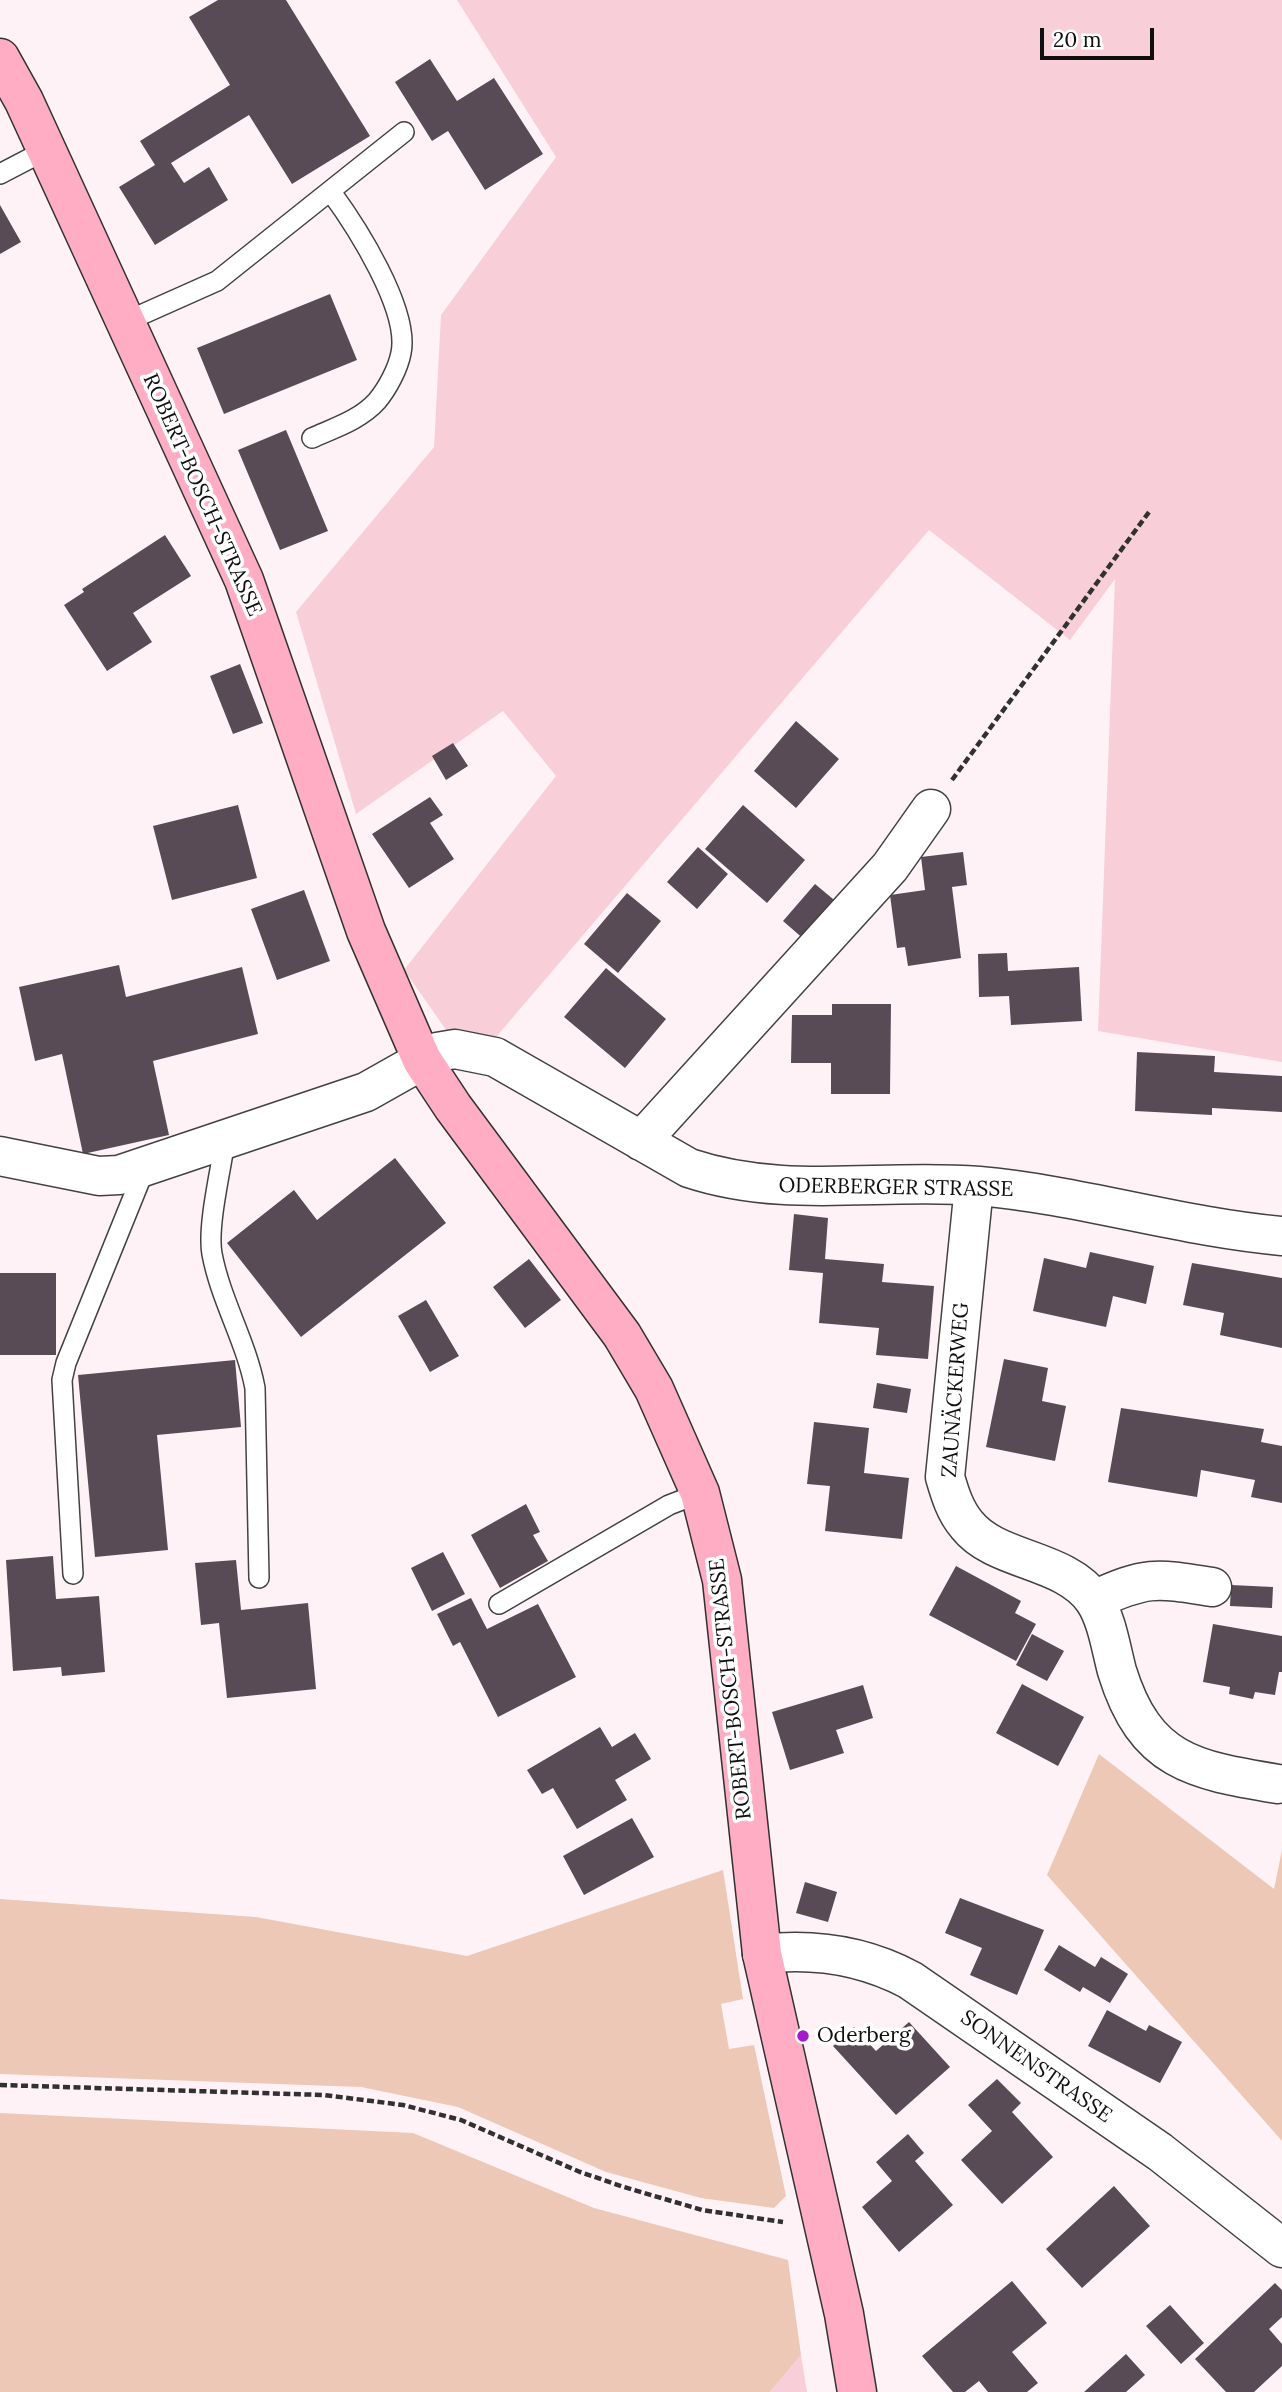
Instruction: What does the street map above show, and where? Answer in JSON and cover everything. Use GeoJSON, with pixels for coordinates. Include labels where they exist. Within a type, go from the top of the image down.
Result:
{"type":"FeatureCollection","features":[{"type":"Feature","properties":{"kind":"main road","name":"ROBERT-BOSCH-STRASSE"},"geometry":{"type":"LineString","coordinates":[[0,58],[24,101],[244,580],[366,932],[422,1060],[453,1107],[622,1335],[654,1389],[699,1493],[722,1580],[762,1954],[844,2314],[858,2392]]}},
{"type":"Feature","properties":{"kind":"street"},"geometry":{"type":"LineString","coordinates":[[641,1141],[891,867],[931,809]]}},
{"type":"Feature","properties":{"kind":"street","name":"ODERBERGER STRASSE"},"geometry":{"type":"LineString","coordinates":[[422,1060],[437,1052],[455,1049],[495,1058],[689,1168],[754,1185],[800,1188],[974,1186],[1021,1190],[1219,1230],[1282,1236]]}},
{"type":"Feature","properties":{"kind":"street"},"geometry":{"type":"LineString","coordinates":[[0,1156],[99,1176],[145,1168],[366,1092],[422,1060]]}},
{"type":"Feature","properties":{"kind":"street","name":"ZAUNÄCKERWEG"},"geometry":{"type":"LineString","coordinates":[[974,1186],[945,1477],[953,1504],[968,1527],[991,1542],[1072,1579],[1094,1600]]}},
{"type":"Feature","properties":{"kind":"street"},"geometry":{"type":"LineString","coordinates":[[1212,1587],[1160,1578],[1134,1582],[1094,1600],[1126,1699],[1144,1732],[1186,1762],[1215,1773],[1278,1784]]}},
{"type":"Feature","properties":{"kind":"street","name":"SONNENSTRASSE"},"geometry":{"type":"LineString","coordinates":[[762,1954],[790,1951],[834,1954],[887,1968],[910,1980],[1160,2152],[1282,2248]]}},
{"type":"Feature","properties":{"kind":"lane"},"geometry":{"type":"LineString","coordinates":[[125,322],[217,281],[404,132]]}},
{"type":"Feature","properties":{"kind":"lane"},"geometry":{"type":"LineString","coordinates":[[0,174],[46,150]]}},
{"type":"Feature","properties":{"kind":"lane"},"geometry":{"type":"LineString","coordinates":[[312,438],[353,421],[376,402],[389,382],[402,352],[399,320],[388,289],[356,226],[331,192]]}},
{"type":"Feature","properties":{"kind":"lane"},"geometry":{"type":"LineString","coordinates":[[225,1140],[212,1251],[223,1299],[249,1357],[255,1388],[259,1578]]}},
{"type":"Feature","properties":{"kind":"lane"},"geometry":{"type":"LineString","coordinates":[[73,1574],[62,1380],[66,1363],[145,1168]]}},
{"type":"Feature","properties":{"kind":"lane"},"geometry":{"type":"LineString","coordinates":[[499,1604],[669,1505],[699,1493]]}},
{"type":"Feature","properties":{"kind":"path"},"geometry":{"type":"LineString","coordinates":[[931,809],[1149,512]]}},
{"type":"Feature","properties":{"kind":"path"},"geometry":{"type":"LineString","coordinates":[[0,2085],[324,2095],[403,2105],[461,2120],[580,2172],[702,2210],[801,2224],[822,2221]]}},
{"type":"Feature","properties":{"kind":"shaded area"},"geometry":{"type":"Polygon","coordinates":[[[457,0],[1282,0],[1282,1062],[1098,1031],[1115,579],[1070,640],[929,530],[485,1050],[451,1037],[404,970],[556,776],[503,711],[356,814],[296,612],[434,447],[441,315],[556,157],[457,0]]]}},
{"type":"Feature","properties":{"kind":"shaded area"},"geometry":{"type":"Polygon","coordinates":[[[1099,1754],[1274,1889],[1282,1850],[1282,2141],[1047,1875],[1099,1754]]]}},
{"type":"Feature","properties":{"kind":"shaded area"},"geometry":{"type":"Polygon","coordinates":[[[723,1870],[743,1999],[721,2004],[729,2049],[754,2045],[786,2196],[774,2208],[701,2198],[606,2172],[458,2107],[361,2087],[0,2074],[0,1899],[256,1917],[467,1956],[723,1870]]]}},
{"type":"Feature","properties":{"kind":"shaded area"},"geometry":{"type":"Polygon","coordinates":[[[0,2113],[413,2133],[594,2208],[788,2260],[801,2355],[770,2392],[0,2392],[0,2113]]]}},
{"type":"Feature","properties":{"kind":"shaded area"},"geometry":{"type":"Polygon","coordinates":[[[801,2355],[807,2392],[770,2392],[801,2355]]]}},
{"type":"Feature","properties":{"kind":"building"},"geometry":{"type":"Polygon","coordinates":[[[218,0],[286,0],[370,136],[292,184],[249,115],[171,163],[184,183],[209,167],[228,200],[155,245],[119,187],[155,165],[140,141],[230,85],[189,17],[218,0]]]}},
{"type":"Feature","properties":{"kind":"building"},"geometry":{"type":"Polygon","coordinates":[[[430,59],[457,101],[494,78],[543,154],[485,190],[448,131],[432,141],[395,82],[430,59]]]}},
{"type":"Feature","properties":{"kind":"building"},"geometry":{"type":"Polygon","coordinates":[[[0,205],[21,242],[0,254],[0,205]]]}},
{"type":"Feature","properties":{"kind":"building"},"geometry":{"type":"Polygon","coordinates":[[[330,294],[357,360],[224,414],[197,348],[330,294]]]}},
{"type":"Feature","properties":{"kind":"building"},"geometry":{"type":"Polygon","coordinates":[[[286,430],[328,531],[280,550],[238,450],[286,430]]]}},
{"type":"Feature","properties":{"kind":"building"},"geometry":{"type":"Polygon","coordinates":[[[165,535],[191,576],[133,613],[152,642],[107,671],[64,605],[84,592],[82,589],[165,535]]]}},
{"type":"Feature","properties":{"kind":"building"},"geometry":{"type":"Polygon","coordinates":[[[240,664],[263,723],[233,734],[210,676],[240,664]]]}},
{"type":"Feature","properties":{"kind":"building"},"geometry":{"type":"Polygon","coordinates":[[[796,721],[839,759],[796,808],[754,771],[796,721]]]}},
{"type":"Feature","properties":{"kind":"building"},"geometry":{"type":"Polygon","coordinates":[[[453,743],[468,766],[446,780],[432,756],[453,743]]]}},
{"type":"Feature","properties":{"kind":"building"},"geometry":{"type":"Polygon","coordinates":[[[430,797],[443,815],[430,823],[454,859],[409,888],[372,834],[430,797]]]}},
{"type":"Feature","properties":{"kind":"building"},"geometry":{"type":"Polygon","coordinates":[[[238,805],[257,878],[172,900],[153,826],[238,805]]]}},
{"type":"Feature","properties":{"kind":"building"},"geometry":{"type":"Polygon","coordinates":[[[743,805],[805,860],[767,903],[705,849],[743,805]]]}},
{"type":"Feature","properties":{"kind":"building"},"geometry":{"type":"Polygon","coordinates":[[[698,847],[728,874],[697,909],[667,882],[698,847]]]}},
{"type":"Feature","properties":{"kind":"building"},"geometry":{"type":"Polygon","coordinates":[[[963,852],[967,885],[952,887],[961,958],[908,966],[905,947],[897,948],[890,895],[925,890],[921,857],[963,852]]]}},
{"type":"Feature","properties":{"kind":"building"},"geometry":{"type":"Polygon","coordinates":[[[815,884],[839,904],[806,941],[783,921],[815,884]]]}},
{"type":"Feature","properties":{"kind":"building"},"geometry":{"type":"Polygon","coordinates":[[[304,890],[330,961],[277,980],[251,909],[304,890]]]}},
{"type":"Feature","properties":{"kind":"building"},"geometry":{"type":"Polygon","coordinates":[[[627,893],[661,921],[618,973],[584,944],[627,893]]]}},
{"type":"Feature","properties":{"kind":"building"},"geometry":{"type":"Polygon","coordinates":[[[1007,953],[1008,971],[1079,967],[1082,1021],[1011,1025],[1009,996],[979,997],[978,954],[1007,953]]]}},
{"type":"Feature","properties":{"kind":"building"},"geometry":{"type":"Polygon","coordinates":[[[119,965],[126,997],[242,967],[258,1034],[153,1061],[169,1135],[83,1154],[62,1054],[35,1061],[19,987],[119,965]]]}},
{"type":"Feature","properties":{"kind":"building"},"geometry":{"type":"Polygon","coordinates":[[[606,968],[666,1019],[625,1068],[564,1017],[606,968]]]}},
{"type":"Feature","properties":{"kind":"building"},"geometry":{"type":"Polygon","coordinates":[[[832,1004],[891,1004],[890,1094],[831,1094],[831,1063],[791,1063],[792,1015],[832,1015],[832,1004]]]}},
{"type":"Feature","properties":{"kind":"building"},"geometry":{"type":"Polygon","coordinates":[[[1137,1052],[1215,1056],[1214,1072],[1282,1076],[1282,1112],[1212,1108],[1212,1115],[1135,1111],[1137,1052]]]}},
{"type":"Feature","properties":{"kind":"building"},"geometry":{"type":"Polygon","coordinates":[[[395,1158],[446,1223],[301,1337],[227,1243],[294,1190],[317,1220],[395,1158]]]}},
{"type":"Feature","properties":{"kind":"building"},"geometry":{"type":"Polygon","coordinates":[[[794,1214],[828,1218],[825,1259],[884,1264],[882,1282],[934,1286],[928,1359],[876,1355],[879,1328],[819,1323],[823,1273],[789,1270],[794,1214]]]}},
{"type":"Feature","properties":{"kind":"building"},"geometry":{"type":"Polygon","coordinates":[[[1090,1252],[1154,1266],[1146,1304],[1113,1296],[1106,1327],[1033,1311],[1044,1258],[1086,1268],[1090,1252]]]}},
{"type":"Feature","properties":{"kind":"building"},"geometry":{"type":"Polygon","coordinates":[[[529,1259],[561,1300],[525,1328],[493,1287],[529,1259]]]}},
{"type":"Feature","properties":{"kind":"building"},"geometry":{"type":"Polygon","coordinates":[[[1192,1263],[1282,1278],[1282,1348],[1220,1335],[1224,1313],[1183,1305],[1192,1263]]]}},
{"type":"Feature","properties":{"kind":"building"},"geometry":{"type":"Polygon","coordinates":[[[0,1273],[56,1273],[56,1355],[0,1355],[0,1273]]]}},
{"type":"Feature","properties":{"kind":"building"},"geometry":{"type":"Polygon","coordinates":[[[426,1300],[459,1356],[430,1372],[398,1316],[426,1300]]]}},
{"type":"Feature","properties":{"kind":"building"},"geometry":{"type":"Polygon","coordinates":[[[1004,1359],[1048,1368],[1042,1401],[1066,1406],[1055,1461],[986,1447],[1004,1359]]]}},
{"type":"Feature","properties":{"kind":"building"},"geometry":{"type":"Polygon","coordinates":[[[235,1360],[241,1427],[157,1435],[168,1550],[95,1557],[78,1375],[235,1360]]]}},
{"type":"Feature","properties":{"kind":"building"},"geometry":{"type":"Polygon","coordinates":[[[877,1383],[911,1389],[907,1413],[873,1408],[877,1383]]]}},
{"type":"Feature","properties":{"kind":"building"},"geometry":{"type":"Polygon","coordinates":[[[1121,1408],[1264,1429],[1261,1442],[1282,1446],[1282,1503],[1251,1497],[1255,1480],[1201,1470],[1197,1497],[1108,1482],[1121,1408]]]}},
{"type":"Feature","properties":{"kind":"building"},"geometry":{"type":"Polygon","coordinates":[[[814,1422],[869,1428],[864,1473],[909,1478],[902,1539],[825,1531],[830,1486],[807,1484],[814,1422]]]}},
{"type":"Feature","properties":{"kind":"building"},"geometry":{"type":"Polygon","coordinates":[[[526,1504],[540,1532],[533,1535],[548,1561],[500,1588],[471,1535],[526,1504]]]}},
{"type":"Feature","properties":{"kind":"building"},"geometry":{"type":"Polygon","coordinates":[[[443,1552],[465,1594],[432,1611],[411,1568],[443,1552]]]}},
{"type":"Feature","properties":{"kind":"building"},"geometry":{"type":"Polygon","coordinates":[[[53,1556],[56,1599],[99,1596],[105,1672],[62,1676],[61,1667],[13,1671],[6,1560],[53,1556]]]}},
{"type":"Feature","properties":{"kind":"building"},"geometry":{"type":"Polygon","coordinates":[[[236,1560],[241,1610],[308,1603],[316,1689],[227,1698],[219,1623],[201,1625],[195,1563],[236,1560]]]}},
{"type":"Feature","properties":{"kind":"building"},"geometry":{"type":"Polygon","coordinates":[[[956,1566],[1021,1601],[1015,1613],[1036,1624],[1016,1661],[929,1615],[956,1566]]]}},
{"type":"Feature","properties":{"kind":"building"},"geometry":{"type":"Polygon","coordinates":[[[1231,1585],[1273,1587],[1272,1608],[1230,1606],[1231,1585]]]}},
{"type":"Feature","properties":{"kind":"building"},"geometry":{"type":"Polygon","coordinates":[[[471,1598],[487,1629],[538,1604],[576,1677],[498,1717],[460,1642],[453,1646],[437,1614],[471,1598]]]}},
{"type":"Feature","properties":{"kind":"building"},"geometry":{"type":"Polygon","coordinates":[[[1213,1624],[1282,1636],[1282,1672],[1279,1672],[1275,1695],[1255,1692],[1253,1699],[1229,1694],[1230,1687],[1203,1682],[1213,1624]]]}},
{"type":"Feature","properties":{"kind":"building"},"geometry":{"type":"Polygon","coordinates":[[[1032,1634],[1064,1651],[1047,1681],[1016,1665],[1032,1634]]]}},
{"type":"Feature","properties":{"kind":"building"},"geometry":{"type":"Polygon","coordinates":[[[1022,1684],[1084,1717],[1058,1766],[996,1733],[1022,1684]]]}},
{"type":"Feature","properties":{"kind":"building"},"geometry":{"type":"Polygon","coordinates":[[[863,1685],[873,1718],[836,1730],[844,1753],[790,1770],[772,1712],[863,1685]]]}},
{"type":"Feature","properties":{"kind":"building"},"geometry":{"type":"Polygon","coordinates":[[[600,1727],[612,1747],[635,1733],[651,1759],[615,1780],[627,1800],[577,1829],[553,1788],[542,1794],[527,1770],[600,1727]]]}},
{"type":"Feature","properties":{"kind":"building"},"geometry":{"type":"Polygon","coordinates":[[[632,1818],[654,1857],[584,1895],[563,1856],[632,1818]]]}},
{"type":"Feature","properties":{"kind":"building"},"geometry":{"type":"Polygon","coordinates":[[[805,1882],[837,1892],[828,1922],[796,1913],[805,1882]]]}},
{"type":"Feature","properties":{"kind":"building"},"geometry":{"type":"Polygon","coordinates":[[[960,1898],[1044,1930],[1017,1995],[970,1975],[982,1948],[945,1933],[960,1898]]]}},
{"type":"Feature","properties":{"kind":"building"},"geometry":{"type":"Polygon","coordinates":[[[1059,1945],[1095,1967],[1101,1957],[1128,1974],[1110,2003],[1083,1987],[1080,1992],[1044,1970],[1059,1945]]]}},
{"type":"Feature","properties":{"kind":"building"},"geometry":{"type":"Polygon","coordinates":[[[1107,2010],[1146,2031],[1149,2025],[1182,2042],[1160,2083],[1088,2046],[1107,2010]]]}},
{"type":"Feature","properties":{"kind":"building"},"geometry":{"type":"Polygon","coordinates":[[[909,2022],[950,2067],[896,2115],[833,2046],[854,2027],[876,2051],[909,2022]]]}},
{"type":"Feature","properties":{"kind":"building"},"geometry":{"type":"Polygon","coordinates":[[[997,2079],[1021,2103],[1012,2112],[1053,2157],[1002,2204],[961,2160],[992,2131],[968,2105],[997,2079]]]}},
{"type":"Feature","properties":{"kind":"building"},"geometry":{"type":"Polygon","coordinates":[[[908,2134],[924,2153],[915,2161],[953,2205],[899,2252],[862,2207],[892,2181],[876,2162],[908,2134]]]}},
{"type":"Feature","properties":{"kind":"building"},"geometry":{"type":"Polygon","coordinates":[[[1114,2186],[1150,2226],[1082,2288],[1046,2249],[1114,2186]]]}},
{"type":"Feature","properties":{"kind":"building"},"geometry":{"type":"Polygon","coordinates":[[[1012,2281],[1047,2323],[1012,2352],[1038,2383],[1027,2392],[988,2392],[979,2381],[965,2392],[953,2392],[922,2356],[1012,2281]]]}},
{"type":"Feature","properties":{"kind":"building"},"geometry":{"type":"Polygon","coordinates":[[[1275,2283],[1282,2290],[1282,2317],[1269,2329],[1282,2344],[1282,2366],[1254,2392],[1226,2392],[1195,2359],[1275,2283]]]}},
{"type":"Feature","properties":{"kind":"building"},"geometry":{"type":"Polygon","coordinates":[[[1170,2305],[1204,2343],[1181,2364],[1146,2326],[1170,2305]]]}},
{"type":"Feature","properties":{"kind":"building"},"geometry":{"type":"Polygon","coordinates":[[[1126,2354],[1145,2375],[1126,2392],[1084,2392],[1126,2354]]]}},
{"type":"Feature","properties":{"kind":"place","name":"Oderberg"},"geometry":{"type":"Point","coordinates":[803,2036]}}]}
